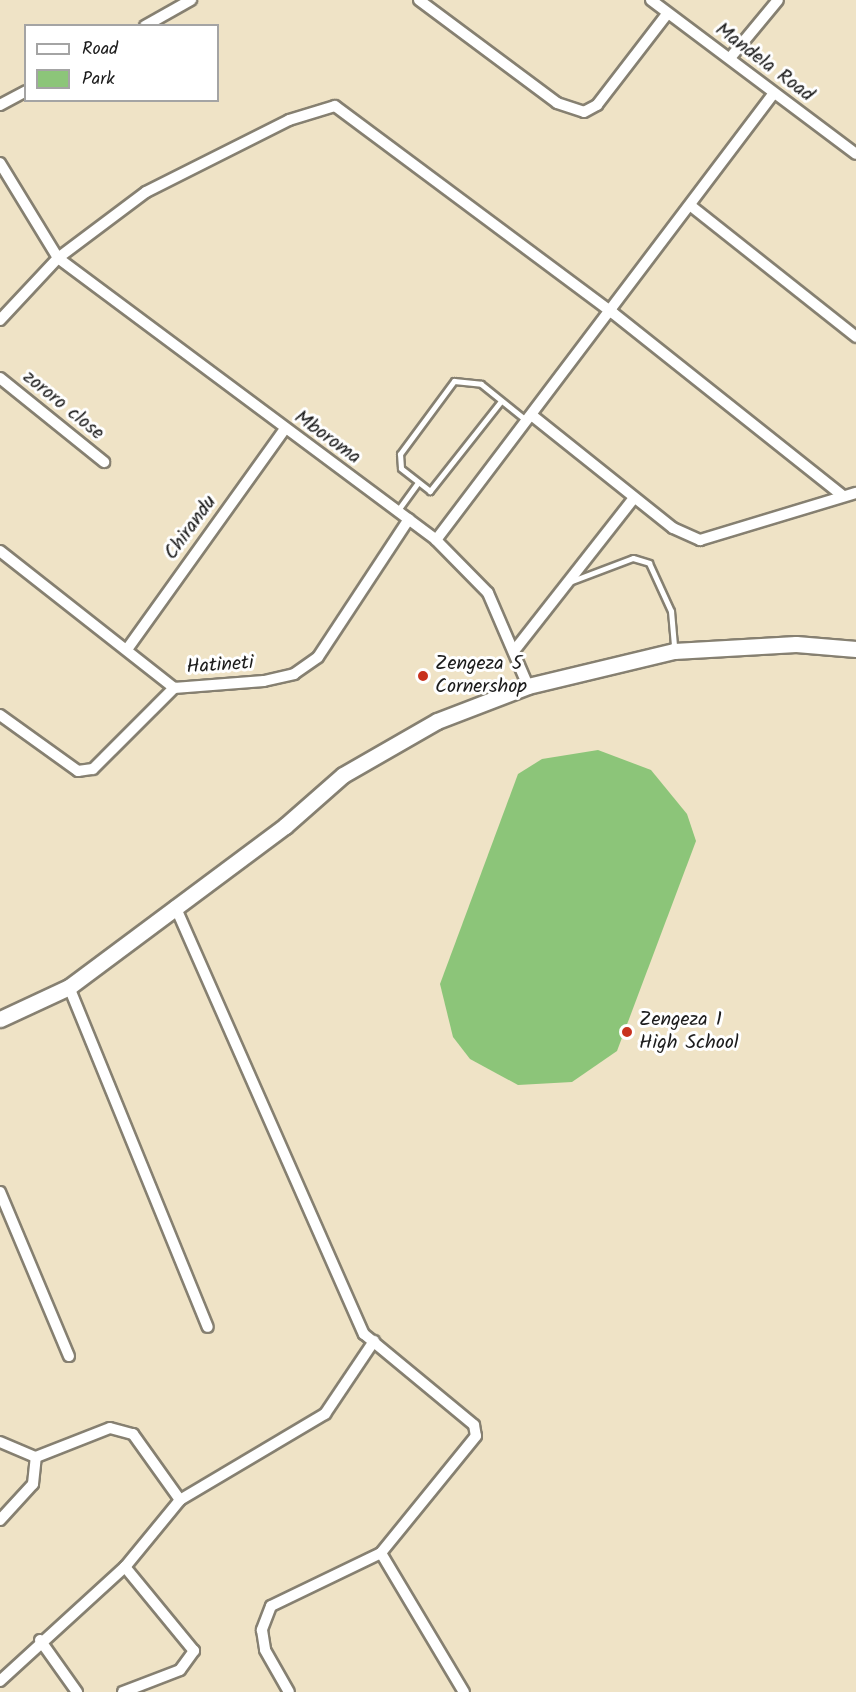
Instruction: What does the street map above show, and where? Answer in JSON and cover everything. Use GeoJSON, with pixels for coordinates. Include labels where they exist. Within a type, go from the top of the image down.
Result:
{"type":"FeatureCollection","features":[{"type":"Feature","properties":{"kind":"street"},"geometry":{"type":"LineString","coordinates":[[148,24],[191,0]]}},
{"type":"Feature","properties":{"kind":"street"},"geometry":{"type":"LineString","coordinates":[[419,0],[557,104],[584,112],[597,105],[667,14]]}},
{"type":"Feature","properties":{"kind":"street","name":"Mandela Road"},"geometry":{"type":"LineString","coordinates":[[651,0],[856,154]]}},
{"type":"Feature","properties":{"kind":"street"},"geometry":{"type":"LineString","coordinates":[[730,58],[778,0]]}},
{"type":"Feature","properties":{"kind":"street"},"geometry":{"type":"LineString","coordinates":[[0,105],[24,92]]}},
{"type":"Feature","properties":{"kind":"street"},"geometry":{"type":"LineString","coordinates":[[436,540],[613,313],[774,93]]}},
{"type":"Feature","properties":{"kind":"street"},"geometry":{"type":"LineString","coordinates":[[0,320],[58,258],[195,163],[313,110],[335,106],[613,313],[843,496]]}},
{"type":"Feature","properties":{"kind":"street"},"geometry":{"type":"LineString","coordinates":[[0,163],[58,258]]}},
{"type":"Feature","properties":{"kind":"street"},"geometry":{"type":"LineString","coordinates":[[691,206],[856,337]]}},
{"type":"Feature","properties":{"kind":"street","name":"Mboroma"},"geometry":{"type":"LineString","coordinates":[[58,258],[284,430],[398,510],[436,540],[488,593],[528,686]]}},
{"type":"Feature","properties":{"kind":"street","name":"zororo close"},"geometry":{"type":"LineString","coordinates":[[0,378],[104,462]]}},
{"type":"Feature","properties":{"kind":"street"},"geometry":{"type":"LineString","coordinates":[[531,420],[686,537],[700,540],[856,493]]}},
{"type":"Feature","properties":{"kind":"street","name":"Chirandu"},"geometry":{"type":"LineString","coordinates":[[128,648],[284,430]]}},
{"type":"Feature","properties":{"kind":"street"},"geometry":{"type":"LineString","coordinates":[[514,651],[634,498]]}},
{"type":"Feature","properties":{"kind":"street","name":"Hatineti"},"geometry":{"type":"LineString","coordinates":[[0,551],[128,648],[174,688],[264,681],[294,674],[318,657],[409,519]]}},
{"type":"Feature","properties":{"kind":"street"},"geometry":{"type":"LineString","coordinates":[[0,1019],[69,987],[285,826],[351,769],[437,721],[528,686],[674,651],[796,644],[856,649]]}},
{"type":"Feature","properties":{"kind":"street"},"geometry":{"type":"LineString","coordinates":[[0,715],[78,771],[93,769],[174,688]]}},
{"type":"Feature","properties":{"kind":"street"},"geometry":{"type":"LineString","coordinates":[[175,906],[364,1334],[474,1425],[476,1436],[381,1553],[271,1606],[262,1630],[266,1650],[289,1692]]}},
{"type":"Feature","properties":{"kind":"street"},"geometry":{"type":"LineString","coordinates":[[69,987],[208,1327]]}},
{"type":"Feature","properties":{"kind":"street"},"geometry":{"type":"LineString","coordinates":[[0,1192],[69,1356]]}},
{"type":"Feature","properties":{"kind":"street"},"geometry":{"type":"LineString","coordinates":[[0,1681],[40,1640],[125,1567],[180,1500],[325,1414],[374,1341]]}},
{"type":"Feature","properties":{"kind":"street"},"geometry":{"type":"LineString","coordinates":[[0,1442],[36,1457],[110,1428],[133,1434],[180,1500]]}},
{"type":"Feature","properties":{"kind":"street"},"geometry":{"type":"LineString","coordinates":[[0,1520],[33,1484],[36,1457]]}},
{"type":"Feature","properties":{"kind":"street"},"geometry":{"type":"LineString","coordinates":[[381,1553],[464,1692]]}},
{"type":"Feature","properties":{"kind":"street"},"geometry":{"type":"LineString","coordinates":[[123,1692],[180,1670],[194,1651],[125,1567]]}},
{"type":"Feature","properties":{"kind":"street"},"geometry":{"type":"LineString","coordinates":[[40,1640],[77,1692]]}},
{"type":"Feature","properties":{"kind":"lane"},"geometry":{"type":"LineString","coordinates":[[501,400],[430,491],[401,468],[400,454],[454,381],[482,384],[531,420]]}},
{"type":"Feature","properties":{"kind":"lane"},"geometry":{"type":"LineString","coordinates":[[398,510],[418,482]]}},
{"type":"Feature","properties":{"kind":"lane"},"geometry":{"type":"LineString","coordinates":[[568,583],[633,558],[649,563],[671,611],[674,651]]}},
{"type":"Feature","properties":{"kind":"green space"},"geometry":{"type":"Polygon","coordinates":[[[598,750],[651,770],[687,814],[696,841],[617,1051],[572,1082],[518,1085],[470,1059],[453,1037],[440,984],[518,774],[542,759],[598,750]]]}},
{"type":"Feature","properties":{"kind":"place","name":"Zengeza 5 Cornershop"},"geometry":{"type":"Point","coordinates":[423,676]}},
{"type":"Feature","properties":{"kind":"place","name":"Zengeza 1 High School"},"geometry":{"type":"Point","coordinates":[627,1032]}}]}
